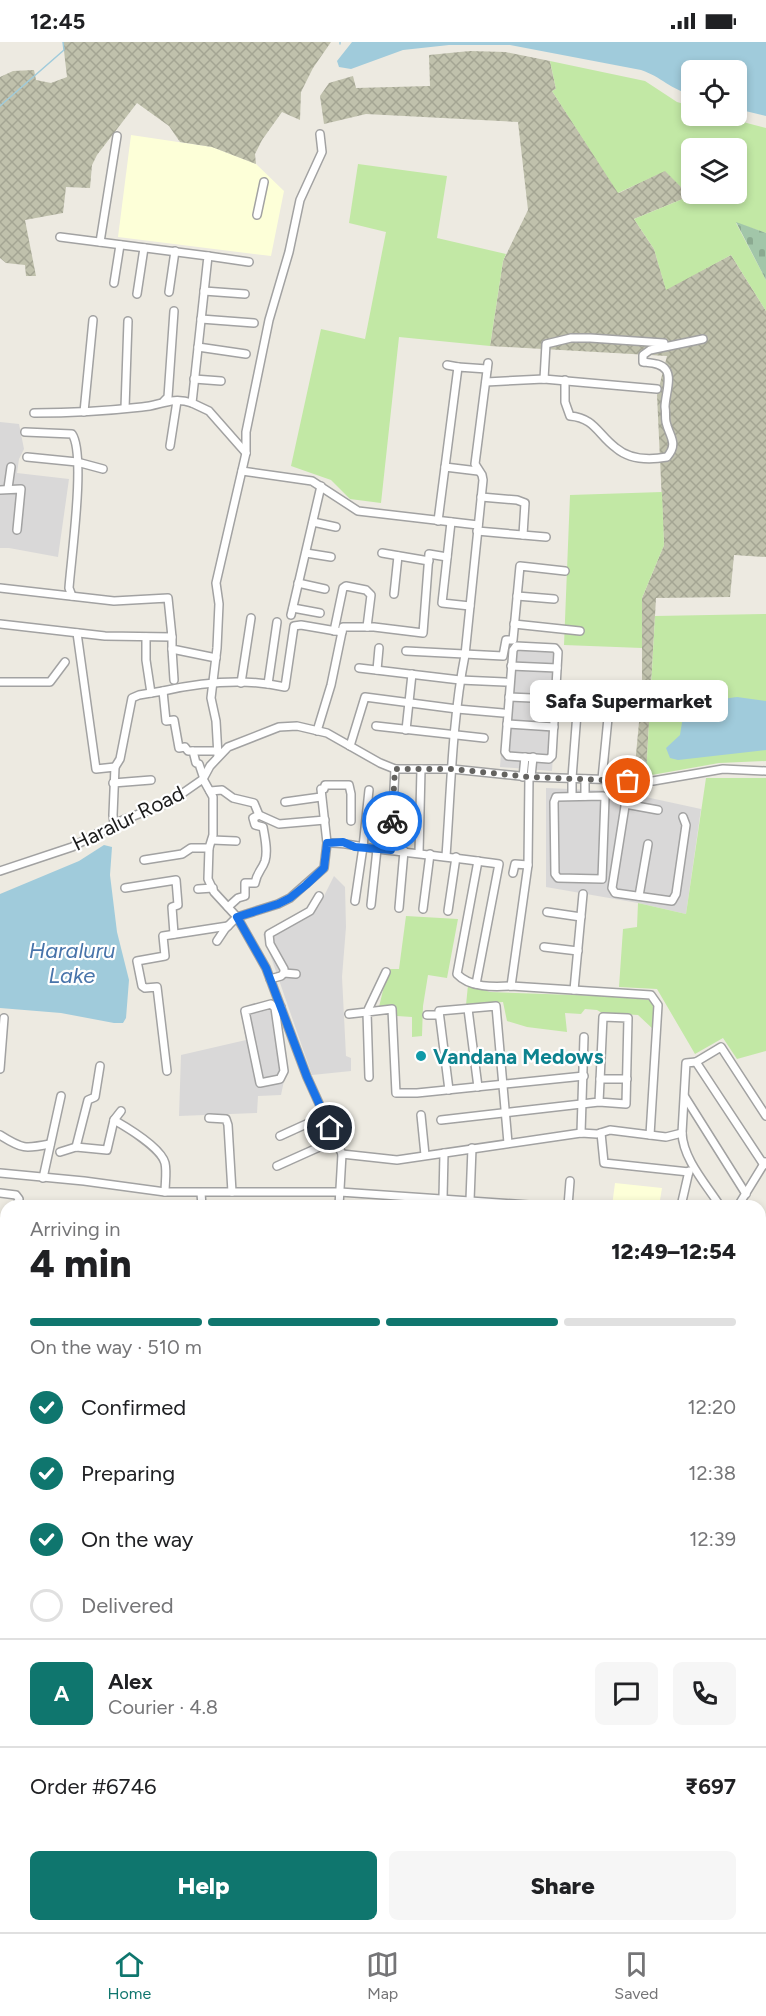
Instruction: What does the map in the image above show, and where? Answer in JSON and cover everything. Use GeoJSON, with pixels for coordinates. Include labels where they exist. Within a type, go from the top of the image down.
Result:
{"type":"FeatureCollection","features":[{"type":"Feature","properties":{"kind":"street"},"geometry":{"type":"LineString","coordinates":[[163,691],[166,721],[174,720],[179,748],[185,747],[188,751],[218,753],[216,721],[211,698],[219,604],[216,583],[246,453],[246,432],[269,320],[289,252],[300,200],[322,152],[320,134]]}},
{"type":"Feature","properties":{"kind":"street"},"geometry":{"type":"LineString","coordinates":[[100,242],[117,136]]}},
{"type":"Feature","properties":{"kind":"street"},"geometry":{"type":"LineString","coordinates":[[257,215],[264,182]]}},
{"type":"Feature","properties":{"kind":"street"},"geometry":{"type":"LineString","coordinates":[[60,237],[249,262]]}},
{"type":"Feature","properties":{"kind":"street"},"geometry":{"type":"LineString","coordinates":[[114,283],[120,245]]}},
{"type":"Feature","properties":{"kind":"street"},"geometry":{"type":"LineString","coordinates":[[137,294],[144,248]]}},
{"type":"Feature","properties":{"kind":"street"},"geometry":{"type":"LineString","coordinates":[[170,292],[175,251]]}},
{"type":"Feature","properties":{"kind":"street"},"geometry":{"type":"LineString","coordinates":[[192,403],[208,256]]}},
{"type":"Feature","properties":{"kind":"street"},"geometry":{"type":"LineString","coordinates":[[204,291],[245,294]]}},
{"type":"Feature","properties":{"kind":"street"},"geometry":{"type":"LineString","coordinates":[[164,401],[168,397],[174,311]]}},
{"type":"Feature","properties":{"kind":"street"},"geometry":{"type":"LineString","coordinates":[[201,319],[254,323]]}},
{"type":"Feature","properties":{"kind":"street"},"geometry":{"type":"LineString","coordinates":[[84,412],[93,320]]}},
{"type":"Feature","properties":{"kind":"street"},"geometry":{"type":"LineString","coordinates":[[125,408],[128,321]]}},
{"type":"Feature","properties":{"kind":"street"},"geometry":{"type":"LineString","coordinates":[[544,379],[546,344],[571,338],[664,343]]}},
{"type":"Feature","properties":{"kind":"street"},"geometry":{"type":"LineString","coordinates":[[565,380],[565,402],[570,416],[582,417],[617,449],[633,457],[656,459],[667,457],[674,446],[666,422],[665,398],[668,371],[663,366],[644,362],[643,355],[650,350],[703,339]]}},
{"type":"Feature","properties":{"kind":"street"},"geometry":{"type":"LineString","coordinates":[[198,347],[246,354]]}},
{"type":"Feature","properties":{"kind":"street"},"geometry":{"type":"LineString","coordinates":[[446,856],[454,735],[465,655],[483,480],[476,464],[488,366],[447,365]]}},
{"type":"Feature","properties":{"kind":"street"},"geometry":{"type":"LineString","coordinates":[[438,521],[458,367]]}},
{"type":"Feature","properties":{"kind":"street"},"geometry":{"type":"LineString","coordinates":[[195,379],[220,381]]}},
{"type":"Feature","properties":{"kind":"street"},"geometry":{"type":"LineString","coordinates":[[486,382],[544,379],[657,389]]}},
{"type":"Feature","properties":{"kind":"street"},"geometry":{"type":"LineString","coordinates":[[34,413],[145,407],[164,401],[192,403],[209,411],[246,453]]}},
{"type":"Feature","properties":{"kind":"street"},"geometry":{"type":"LineString","coordinates":[[170,446],[177,401]]}},
{"type":"Feature","properties":{"kind":"street"},"geometry":{"type":"LineString","coordinates":[[25,432],[72,434],[76,440],[75,519],[69,588],[72,596]]}},
{"type":"Feature","properties":{"kind":"street"},"geometry":{"type":"LineString","coordinates":[[27,457],[77,462],[103,469]]}},
{"type":"Feature","properties":{"kind":"street"},"geometry":{"type":"LineString","coordinates":[[11,467],[4,489],[21,489],[17,530]]}},
{"type":"Feature","properties":{"kind":"street"},"geometry":{"type":"LineString","coordinates":[[445,467],[478,471]]}},
{"type":"Feature","properties":{"kind":"street"},"geometry":{"type":"LineString","coordinates":[[242,471],[312,481],[339,497],[347,506],[358,511],[451,522],[546,537]]}},
{"type":"Feature","properties":{"kind":"street"},"geometry":{"type":"LineString","coordinates":[[320,613],[292,612],[321,486]]}},
{"type":"Feature","properties":{"kind":"street"},"geometry":{"type":"LineString","coordinates":[[481,497],[517,500],[525,503],[523,535]]}},
{"type":"Feature","properties":{"kind":"street"},"geometry":{"type":"LineString","coordinates":[[313,522],[336,527]]}},
{"type":"Feature","properties":{"kind":"street"},"geometry":{"type":"LineString","coordinates":[[451,522],[442,603],[470,606]]}},
{"type":"Feature","properties":{"kind":"street"},"geometry":{"type":"LineString","coordinates":[[306,553],[331,557]]}},
{"type":"Feature","properties":{"kind":"street"},"geometry":{"type":"LineString","coordinates":[[382,553],[429,561]]}},
{"type":"Feature","properties":{"kind":"street"},"geometry":{"type":"LineString","coordinates":[[317,731],[331,686],[343,627],[423,633],[429,554],[447,557]]}},
{"type":"Feature","properties":{"kind":"street"},"geometry":{"type":"LineString","coordinates":[[394,594],[398,556]]}},
{"type":"Feature","properties":{"kind":"street"},"geometry":{"type":"LineString","coordinates":[[406,651],[503,656],[506,640],[513,640],[520,566],[565,571]]}},
{"type":"Feature","properties":{"kind":"street"},"geometry":{"type":"LineString","coordinates":[[298,583],[325,589]]}},
{"type":"Feature","properties":{"kind":"street"},"geometry":{"type":"LineString","coordinates":[[334,631],[343,588],[346,586],[366,590],[371,595],[367,627]]}},
{"type":"Feature","properties":{"kind":"street"},"geometry":{"type":"LineString","coordinates":[[0,588],[114,601],[168,598],[174,680]]}},
{"type":"Feature","properties":{"kind":"street"},"geometry":{"type":"LineString","coordinates":[[517,596],[554,599]]}},
{"type":"Feature","properties":{"kind":"street"},"geometry":{"type":"LineString","coordinates":[[241,683],[251,618]]}},
{"type":"Feature","properties":{"kind":"street"},"geometry":{"type":"LineString","coordinates":[[268,684],[278,622]]}},
{"type":"Feature","properties":{"kind":"street"},"geometry":{"type":"LineString","coordinates":[[0,624],[105,636],[172,637]]}},
{"type":"Feature","properties":{"kind":"street"},"geometry":{"type":"LineString","coordinates":[[514,624],[580,631]]}},
{"type":"Feature","properties":{"kind":"street"},"geometry":{"type":"LineString","coordinates":[[285,687],[294,626],[301,625],[342,632]]}},
{"type":"Feature","properties":{"kind":"street"},"geometry":{"type":"LineString","coordinates":[[77,633],[96,769],[115,767]]}},
{"type":"Feature","properties":{"kind":"street"},"geometry":{"type":"LineString","coordinates":[[146,637],[146,660],[151,693]]}},
{"type":"Feature","properties":{"kind":"street"},"geometry":{"type":"LineString","coordinates":[[516,646],[555,648],[558,652],[551,758],[506,754],[511,666],[513,650],[516,646]]}},
{"type":"Feature","properties":{"kind":"street"},"geometry":{"type":"LineString","coordinates":[[377,670],[379,648]]}},
{"type":"Feature","properties":{"kind":"street"},"geometry":{"type":"LineString","coordinates":[[172,649],[216,658]]}},
{"type":"Feature","properties":{"kind":"street"},"geometry":{"type":"LineString","coordinates":[[0,682],[50,682],[65,662]]}},
{"type":"Feature","properties":{"kind":"street"},"geometry":{"type":"LineString","coordinates":[[511,666],[557,668]]}},
{"type":"Feature","properties":{"kind":"street"},"geometry":{"type":"LineString","coordinates":[[359,668],[460,680],[505,682]]}},
{"type":"Feature","properties":{"kind":"street"},"geometry":{"type":"LineString","coordinates":[[406,730],[412,674]]}},
{"type":"Feature","properties":{"kind":"street"},"geometry":{"type":"LineString","coordinates":[[114,824],[112,815],[115,767],[120,759],[132,698],[213,682],[268,684],[294,688]]}},
{"type":"Feature","properties":{"kind":"street"},"geometry":{"type":"LineString","coordinates":[[572,796],[579,687]]}},
{"type":"Feature","properties":{"kind":"street"},"geometry":{"type":"LineString","coordinates":[[509,697],[555,699]]}},
{"type":"Feature","properties":{"kind":"street"},"geometry":{"type":"LineString","coordinates":[[350,746],[365,698],[503,712]]}},
{"type":"Feature","properties":{"kind":"street"},"geometry":{"type":"LineString","coordinates":[[602,780],[608,718]]}},
{"type":"Feature","properties":{"kind":"street"},"geometry":{"type":"LineString","coordinates":[[507,724],[554,727]]}},
{"type":"Feature","properties":{"kind":"street","name":"Haralur Road"},"geometry":{"type":"LineString","coordinates":[[0,871],[72,847],[114,824],[170,802],[203,778],[218,753],[279,727],[297,726],[327,733],[395,769],[452,769],[528,777],[628,781],[653,781],[723,769],[766,771]]}},
{"type":"Feature","properties":{"kind":"street"},"geometry":{"type":"LineString","coordinates":[[376,726],[484,738]]}},
{"type":"Feature","properties":{"kind":"street"},"geometry":{"type":"LineString","coordinates":[[193,751],[196,763],[199,764],[213,797],[212,840],[208,848],[208,879],[237,917],[266,968],[278,1008],[342,1154],[339,1200]]}},
{"type":"Feature","properties":{"kind":"street"},"geometry":{"type":"LineString","coordinates":[[511,986],[528,865],[529,757]]}},
{"type":"Feature","properties":{"kind":"street"},"geometry":{"type":"LineString","coordinates":[[391,850],[395,769]]}},
{"type":"Feature","properties":{"kind":"street"},"geometry":{"type":"LineString","coordinates":[[419,853],[421,769]]}},
{"type":"Feature","properties":{"kind":"street"},"geometry":{"type":"LineString","coordinates":[[585,779],[585,796]]}},
{"type":"Feature","properties":{"kind":"street"},"geometry":{"type":"LineString","coordinates":[[113,783],[151,780]]}},
{"type":"Feature","properties":{"kind":"street"},"geometry":{"type":"LineString","coordinates":[[628,781],[612,888],[615,893],[672,901],[676,894],[686,825],[683,817]]}},
{"type":"Feature","properties":{"kind":"street"},"geometry":{"type":"LineString","coordinates":[[217,941],[237,917],[290,898],[324,868],[327,843],[321,789],[324,789],[325,785],[349,785],[351,821]]}},
{"type":"Feature","properties":{"kind":"street"},"geometry":{"type":"LineString","coordinates":[[210,791],[222,790],[233,798],[254,803],[259,814],[279,824],[325,820]]}},
{"type":"Feature","properties":{"kind":"street"},"geometry":{"type":"LineString","coordinates":[[356,901],[369,790]]}},
{"type":"Feature","properties":{"kind":"street"},"geometry":{"type":"LineString","coordinates":[[585,796],[605,798],[602,879],[558,878],[555,874],[554,802],[556,797],[585,796]]}},
{"type":"Feature","properties":{"kind":"street"},"geometry":{"type":"LineString","coordinates":[[285,802],[321,797]]}},
{"type":"Feature","properties":{"kind":"street"},"geometry":{"type":"LineString","coordinates":[[625,804],[658,810]]}},
{"type":"Feature","properties":{"kind":"street"},"geometry":{"type":"LineString","coordinates":[[228,907],[238,898],[245,896],[245,883],[255,883],[256,875],[264,864],[266,848],[263,827],[255,825],[254,818],[259,814]]}},
{"type":"Feature","properties":{"kind":"street"},"geometry":{"type":"LineString","coordinates":[[212,840],[236,841]]}},
{"type":"Feature","properties":{"kind":"street"},"geometry":{"type":"LineString","coordinates":[[327,843],[343,842],[355,847],[456,857],[499,864],[476,984]]}},
{"type":"Feature","properties":{"kind":"street"},"geometry":{"type":"LineString","coordinates":[[639,896],[648,844]]}},
{"type":"Feature","properties":{"kind":"street"},"geometry":{"type":"LineString","coordinates":[[144,860],[182,854],[191,848],[208,848]]}},
{"type":"Feature","properties":{"kind":"street"},"geometry":{"type":"LineString","coordinates":[[371,905],[377,849]]}},
{"type":"Feature","properties":{"kind":"street"},"geometry":{"type":"LineString","coordinates":[[399,908],[404,851]]}},
{"type":"Feature","properties":{"kind":"street"},"geometry":{"type":"LineString","coordinates":[[423,909],[430,854]]}},
{"type":"Feature","properties":{"kind":"street"},"geometry":{"type":"LineString","coordinates":[[448,910],[456,857]]}},
{"type":"Feature","properties":{"kind":"street"},"geometry":{"type":"LineString","coordinates":[[478,861],[457,974],[461,979],[496,987],[651,995],[658,1005],[651,1135]]}},
{"type":"Feature","properties":{"kind":"street"},"geometry":{"type":"LineString","coordinates":[[513,873],[515,864],[528,865]]}},
{"type":"Feature","properties":{"kind":"street"},"geometry":{"type":"LineString","coordinates":[[125,888],[176,880],[178,905],[172,907],[174,934]]}},
{"type":"Feature","properties":{"kind":"street"},"geometry":{"type":"LineString","coordinates":[[198,889],[213,888]]}},
{"type":"Feature","properties":{"kind":"street"},"geometry":{"type":"LineString","coordinates":[[574,990],[583,894]]}},
{"type":"Feature","properties":{"kind":"street"},"geometry":{"type":"LineString","coordinates":[[284,973],[270,944],[269,934],[310,911],[319,896]]}},
{"type":"Feature","properties":{"kind":"street"},"geometry":{"type":"LineString","coordinates":[[547,912],[581,917]]}},
{"type":"Feature","properties":{"kind":"street"},"geometry":{"type":"LineString","coordinates":[[167,1071],[157,987],[142,986],[137,961],[165,956],[163,936],[228,926]]}},
{"type":"Feature","properties":{"kind":"street"},"geometry":{"type":"LineString","coordinates":[[544,946],[578,951]]}},
{"type":"Feature","properties":{"kind":"street"},"geometry":{"type":"LineString","coordinates":[[369,1077],[367,1012],[386,972]]}},
{"type":"Feature","properties":{"kind":"street"},"geometry":{"type":"LineString","coordinates":[[270,979],[284,973],[296,974]]}},
{"type":"Feature","properties":{"kind":"street"},"geometry":{"type":"LineString","coordinates":[[271,1004],[278,1008],[284,1071],[280,1079],[260,1083],[245,1012],[246,1009],[271,1004]]}},
{"type":"Feature","properties":{"kind":"street"},"geometry":{"type":"LineString","coordinates":[[449,1090],[439,1011],[496,1006],[508,1143]]}},
{"type":"Feature","properties":{"kind":"street"},"geometry":{"type":"LineString","coordinates":[[348,1014],[392,1009],[396,1093],[584,1076]]}},
{"type":"Feature","properties":{"kind":"street"},"geometry":{"type":"LineString","coordinates":[[468,1009],[478,1087]]}},
{"type":"Feature","properties":{"kind":"street"},"geometry":{"type":"LineString","coordinates":[[427,1015],[439,1015]]}},
{"type":"Feature","properties":{"kind":"street"},"geometry":{"type":"LineString","coordinates":[[441,1120],[599,1102],[626,1104],[628,1018],[603,1017],[599,1102]]}},
{"type":"Feature","properties":{"kind":"street"},"geometry":{"type":"LineString","coordinates":[[0,1069],[4,1018]]}},
{"type":"Feature","properties":{"kind":"street"},"geometry":{"type":"LineString","coordinates":[[582,1133],[584,1037]]}},
{"type":"Feature","properties":{"kind":"street"},"geometry":{"type":"LineString","coordinates":[[716,1200],[685,1149],[682,1133],[686,1063],[696,1062],[720,1047],[766,1116]]}},
{"type":"Feature","properties":{"kind":"street"},"geometry":{"type":"LineString","coordinates":[[696,1062],[765,1163],[742,1200]]}},
{"type":"Feature","properties":{"kind":"street"},"geometry":{"type":"LineString","coordinates":[[76,1147],[88,1100],[94,1097],[100,1066]]}},
{"type":"Feature","properties":{"kind":"street"},"geometry":{"type":"LineString","coordinates":[[600,1079],[627,1078]]}},
{"type":"Feature","properties":{"kind":"street"},"geometry":{"type":"LineString","coordinates":[[43,1178],[61,1096]]}},
{"type":"Feature","properties":{"kind":"street"},"geometry":{"type":"LineString","coordinates":[[684,1096],[746,1194]]}},
{"type":"Feature","properties":{"kind":"street"},"geometry":{"type":"LineString","coordinates":[[60,1152],[76,1147],[107,1150],[114,1120],[121,1111]]}},
{"type":"Feature","properties":{"kind":"street"},"geometry":{"type":"LineString","coordinates":[[421,1115],[425,1155]]}},
{"type":"Feature","properties":{"kind":"street"},"geometry":{"type":"LineString","coordinates":[[280,1136],[324,1116]]}},
{"type":"Feature","properties":{"kind":"street"},"geometry":{"type":"LineString","coordinates":[[209,1118],[226,1119],[228,1125],[232,1192]]}},
{"type":"Feature","properties":{"kind":"street"},"geometry":{"type":"LineString","coordinates":[[114,1120],[132,1131],[161,1156],[165,1163],[165,1192]]}},
{"type":"Feature","properties":{"kind":"street"},"geometry":{"type":"LineString","coordinates":[[342,1154],[397,1160],[610,1130],[666,1137],[682,1133]]}},
{"type":"Feature","properties":{"kind":"street"},"geometry":{"type":"LineString","coordinates":[[601,1133],[604,1163],[689,1172]]}},
{"type":"Feature","properties":{"kind":"street"},"geometry":{"type":"LineString","coordinates":[[0,1135],[22,1148],[50,1144]]}},
{"type":"Feature","properties":{"kind":"street"},"geometry":{"type":"LineString","coordinates":[[278,1166],[335,1140]]}},
{"type":"Feature","properties":{"kind":"street"},"geometry":{"type":"LineString","coordinates":[[0,1173],[165,1192],[340,1192],[470,1200],[472,1148]]}},
{"type":"Feature","properties":{"kind":"street"},"geometry":{"type":"LineString","coordinates":[[443,1198],[444,1153]]}},
{"type":"Feature","properties":{"kind":"street"},"geometry":{"type":"LineString","coordinates":[[682,1200],[692,1162]]}},
{"type":"Feature","properties":{"kind":"street"},"geometry":{"type":"LineString","coordinates":[[568,1200],[570,1181]]}},
{"type":"Feature","properties":{"kind":"street"},"geometry":{"type":"LineString","coordinates":[[0,1193],[16,1195],[18,1200]]}},
{"type":"Feature","properties":{"kind":"street"},"geometry":{"type":"LineString","coordinates":[[201,1193],[202,1200]]}},
{"type":"Feature","properties":{"kind":"shaded area"},"geometry":{"type":"Polygon","coordinates":[[[63,42],[331,42],[313,68],[301,92],[300,120],[282,112],[255,154],[256,164],[212,147],[180,142],[169,126],[137,103],[97,155],[92,165],[90,188],[66,187],[63,213],[25,220],[36,276],[26,276],[25,265],[6,263],[0,258],[0,77],[13,71],[34,70],[36,80],[51,83],[67,77],[63,42]]]}},
{"type":"Feature","properties":{"kind":"shaded area"},"geometry":{"type":"Polygon","coordinates":[[[470,51],[505,52],[550,61],[556,89],[552,91],[619,193],[665,170],[681,187],[681,200],[634,219],[654,249],[666,289],[731,255],[766,311],[766,557],[734,555],[730,597],[656,598],[646,776],[634,776],[641,701],[614,700],[614,694],[626,694],[626,683],[642,682],[642,598],[664,545],[657,395],[667,356],[490,346],[503,261],[528,210],[518,122],[366,114],[324,124],[320,96],[329,83],[353,76],[356,88],[430,86],[429,55],[470,51]]]}},
{"type":"Feature","properties":{"kind":"shaded area"},"geometry":{"type":"Polygon","coordinates":[[[131,135],[212,147],[256,164],[284,191],[271,256],[118,237],[131,135]]]}},
{"type":"Feature","properties":{"kind":"shaded area"},"geometry":{"type":"Polygon","coordinates":[[[0,422],[19,424],[24,449],[19,459],[17,473],[69,479],[58,557],[0,548],[0,422]]]}},
{"type":"Feature","properties":{"kind":"shaded area"},"geometry":{"type":"Polygon","coordinates":[[[509,645],[560,648],[552,771],[500,767],[509,645]]]}},
{"type":"Feature","properties":{"kind":"shaded area"},"geometry":{"type":"Polygon","coordinates":[[[546,788],[618,791],[701,809],[686,914],[546,887],[546,788]]]}},
{"type":"Feature","properties":{"kind":"shaded area"},"geometry":{"type":"Polygon","coordinates":[[[334,876],[345,887],[346,927],[342,977],[346,1056],[351,1058],[351,1071],[312,1075],[263,934],[296,924],[319,906],[334,876]]]}},
{"type":"Feature","properties":{"kind":"shaded area"},"geometry":{"type":"Polygon","coordinates":[[[275,1000],[279,1010],[279,1031],[286,1071],[281,1095],[258,1096],[257,1113],[179,1116],[181,1055],[246,1040],[240,1008],[275,1000]]]}},
{"type":"Feature","properties":{"kind":"shaded area"},"geometry":{"type":"Polygon","coordinates":[[[615,1183],[662,1188],[660,1200],[613,1200],[615,1183]]]}},
{"type":"Feature","properties":{"kind":"green space"},"geometry":{"type":"Polygon","coordinates":[[[550,61],[645,81],[681,103],[681,126],[747,126],[747,123],[766,128],[766,233],[736,223],[766,280],[766,311],[731,255],[666,290],[654,249],[634,219],[681,200],[681,204],[747,204],[747,138],[681,138],[681,187],[665,171],[618,193],[552,91],[556,89],[550,61]]]}},
{"type":"Feature","properties":{"kind":"green space"},"geometry":{"type":"Polygon","coordinates":[[[358,164],[447,176],[437,238],[506,254],[490,346],[399,337],[381,503],[350,499],[331,480],[291,466],[321,329],[365,339],[386,232],[349,223],[358,164]]]}},
{"type":"Feature","properties":{"kind":"green space"},"geometry":{"type":"Polygon","coordinates":[[[736,222],[766,233],[766,280],[736,222]]]}},
{"type":"Feature","properties":{"kind":"green space"},"geometry":{"type":"Polygon","coordinates":[[[662,492],[664,545],[642,598],[642,648],[564,645],[570,495],[662,492]]]}},
{"type":"Feature","properties":{"kind":"green space"},"geometry":{"type":"Polygon","coordinates":[[[766,614],[766,761],[719,763],[646,776],[655,616],[766,614]]]}},
{"type":"Feature","properties":{"kind":"green space"},"geometry":{"type":"Polygon","coordinates":[[[706,778],[766,778],[766,1051],[737,1059],[723,1038],[695,1054],[657,989],[619,987],[623,929],[637,927],[638,903],[686,914],[706,778]]]}},
{"type":"Feature","properties":{"kind":"green space"},"geometry":{"type":"Polygon","coordinates":[[[406,916],[458,919],[447,978],[428,975],[423,1006],[422,1036],[412,1037],[412,1017],[397,1016],[393,1007],[379,1007],[388,969],[399,969],[406,916]]]}},
{"type":"Feature","properties":{"kind":"green space"},"geometry":{"type":"Polygon","coordinates":[[[468,985],[490,992],[650,1000],[655,1009],[653,1029],[638,1015],[602,1013],[585,1009],[581,1014],[565,1013],[567,1032],[527,1027],[507,1021],[503,1002],[466,1005],[468,985]]]}},
{"type":"Feature","properties":{"kind":"water"},"geometry":{"type":"Polygon","coordinates":[[[352,42],[766,42],[766,116],[747,111],[747,60],[681,60],[681,91],[641,70],[510,45],[449,45],[403,50],[351,69],[339,67],[337,61],[352,42]]]}},
{"type":"Feature","properties":{"kind":"water"},"geometry":{"type":"Polygon","coordinates":[[[737,697],[766,701],[766,750],[678,760],[670,758],[666,748],[680,735],[685,704],[737,697]]]}},
{"type":"Feature","properties":{"kind":"water","name":"Haraluru Lake"},"geometry":{"type":"Polygon","coordinates":[[[104,845],[112,847],[110,875],[117,932],[129,980],[126,1018],[123,1023],[61,1013],[0,1008],[0,894],[79,861],[104,845]]]}},
{"type":"Feature","properties":{"kind":"waterway"},"geometry":{"type":"LineString","coordinates":[[0,106],[64,50],[63,42]]}},
{"type":"Feature","properties":{"kind":"way so far"},"geometry":{"type":"LineString","coordinates":[[392,821],[395,769],[452,769],[529,777],[628,781]]}},
{"type":"Feature","properties":{"kind":"place","name":"Safa Supermarket"},"geometry":{"type":"Point","coordinates":[628,781]}},
{"type":"Feature","properties":{"kind":"place","name":"Vandana Medows"},"geometry":{"type":"Point","coordinates":[421,1056]}},
{"type":"Feature","properties":{"kind":"route"},"geometry":{"type":"LineString","coordinates":[[330,1128],[307,1077],[266,968],[237,917],[278,904],[306,885],[324,868],[327,843],[343,842],[355,847],[391,850],[392,821]]}}]}
